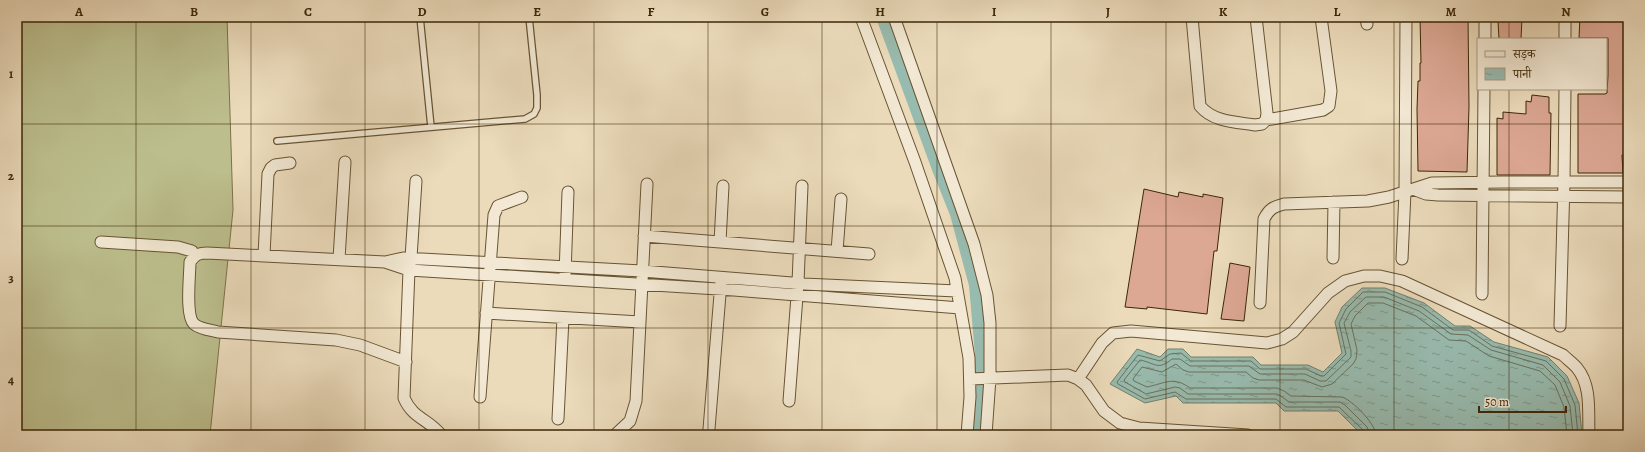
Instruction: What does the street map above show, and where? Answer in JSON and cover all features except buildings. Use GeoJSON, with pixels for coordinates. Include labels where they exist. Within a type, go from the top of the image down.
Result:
{"type":"FeatureCollection","features":[{"type":"Feature","properties":{"kind":"street"},"geometry":{"type":"LineString","coordinates":[[861,17],[915,162],[955,278],[972,379],[967,435]]}},
{"type":"Feature","properties":{"kind":"street"},"geometry":{"type":"LineString","coordinates":[[894,17],[974,244],[987,295],[989,316],[986,435]]}},
{"type":"Feature","properties":{"kind":"street"},"geometry":{"type":"LineString","coordinates":[[1192,17],[1200,106],[1205,113],[1213,118],[1255,125],[1262,124],[1266,120],[1323,110],[1329,106],[1331,91],[1321,17]]}},
{"type":"Feature","properties":{"kind":"street"},"geometry":{"type":"LineString","coordinates":[[1256,17],[1267,113],[1266,120]]}},
{"type":"Feature","properties":{"kind":"street"},"geometry":{"type":"LineString","coordinates":[[1402,259],[1409,190],[1406,17]]}},
{"type":"Feature","properties":{"kind":"street"},"geometry":{"type":"LineString","coordinates":[[1565,17],[1565,38]]}},
{"type":"Feature","properties":{"kind":"street"},"geometry":{"type":"LineString","coordinates":[[1485,22],[1485,38]]}},
{"type":"Feature","properties":{"kind":"street"},"geometry":{"type":"LineString","coordinates":[[1482,294],[1484,90]]}},
{"type":"Feature","properties":{"kind":"street"},"geometry":{"type":"LineString","coordinates":[[1560,326],[1564,182],[1564,90]]}},
{"type":"Feature","properties":{"kind":"street"},"geometry":{"type":"LineString","coordinates":[[339,259],[345,162]]}},
{"type":"Feature","properties":{"kind":"street"},"geometry":{"type":"LineString","coordinates":[[264,255],[268,174],[271,168],[275,165],[290,163]]}},
{"type":"Feature","properties":{"kind":"street"},"geometry":{"type":"LineString","coordinates":[[416,181],[409,270],[404,398],[408,408],[436,429],[441,435]]}},
{"type":"Feature","properties":{"kind":"street"},"geometry":{"type":"LineString","coordinates":[[1260,303],[1264,219],[1272,207],[1284,204],[1368,201],[1389,197],[1432,183],[1628,182]]}},
{"type":"Feature","properties":{"kind":"street"},"geometry":{"type":"LineString","coordinates":[[615,435],[630,421],[636,402],[647,184]]}},
{"type":"Feature","properties":{"kind":"street"},"geometry":{"type":"LineString","coordinates":[[720,242],[723,186]]}},
{"type":"Feature","properties":{"kind":"street"},"geometry":{"type":"LineString","coordinates":[[789,400],[797,289],[802,186]]}},
{"type":"Feature","properties":{"kind":"street"},"geometry":{"type":"LineString","coordinates":[[1409,190],[1426,194],[1484,196],[1628,197]]}},
{"type":"Feature","properties":{"kind":"street"},"geometry":{"type":"LineString","coordinates":[[565,280],[568,192]]}},
{"type":"Feature","properties":{"kind":"street"},"geometry":{"type":"LineString","coordinates":[[480,397],[494,216],[498,206],[522,197]]}},
{"type":"Feature","properties":{"kind":"street"},"geometry":{"type":"LineString","coordinates":[[837,251],[841,198]]}},
{"type":"Feature","properties":{"kind":"street"},"geometry":{"type":"LineString","coordinates":[[1333,258],[1334,202]]}},
{"type":"Feature","properties":{"kind":"street"},"geometry":{"type":"LineString","coordinates":[[644,236],[869,254]]}},
{"type":"Feature","properties":{"kind":"street"},"geometry":{"type":"LineString","coordinates":[[101,242],[178,248],[192,251],[194,256]]}},
{"type":"Feature","properties":{"kind":"street"},"geometry":{"type":"LineString","coordinates":[[406,362],[360,345],[336,340],[218,332],[205,329],[194,324],[189,314],[190,262],[194,256],[207,252],[385,262],[409,270],[641,285],[720,289],[957,291]]}},
{"type":"Feature","properties":{"kind":"street"},"geometry":{"type":"LineString","coordinates":[[385,262],[403,258],[411,258],[722,277],[797,289],[960,308]]}},
{"type":"Feature","properties":{"kind":"street"},"geometry":{"type":"LineString","coordinates":[[1078,379],[1102,343],[1113,334],[1131,331],[1267,343],[1282,339],[1293,332],[1328,293],[1345,281],[1364,276],[1380,276],[1402,281],[1563,355],[1577,367],[1584,379],[1588,395],[1588,435]]}},
{"type":"Feature","properties":{"kind":"street"},"geometry":{"type":"LineString","coordinates":[[709,429],[722,277]]}},
{"type":"Feature","properties":{"kind":"street"},"geometry":{"type":"LineString","coordinates":[[486,313],[640,322]]}},
{"type":"Feature","properties":{"kind":"street"},"geometry":{"type":"LineString","coordinates":[[558,419],[563,318]]}},
{"type":"Feature","properties":{"kind":"street"},"geometry":{"type":"LineString","coordinates":[[972,379],[1068,374],[1086,385],[1104,411],[1120,423],[1139,428],[1248,435]]}},
{"type":"Feature","properties":{"kind":"lane"},"geometry":{"type":"LineString","coordinates":[[420,17],[431,127]]}},
{"type":"Feature","properties":{"kind":"lane"},"geometry":{"type":"LineString","coordinates":[[277,141],[525,118],[534,114],[537,108],[537,95],[529,17]]}},
{"type":"Feature","properties":{"kind":"green space"},"geometry":{"type":"Polygon","coordinates":[[[17,17],[227,17],[233,210],[210,435],[17,435],[17,17]]]}},
{"type":"Feature","properties":{"kind":"water"},"geometry":{"type":"Polygon","coordinates":[[[1362,288],[1385,288],[1424,303],[1455,326],[1470,326],[1494,342],[1548,357],[1567,376],[1579,403],[1582,435],[1362,435],[1338,411],[1284,411],[1276,403],[1183,403],[1176,396],[1145,403],[1110,384],[1137,349],[1160,357],[1168,349],[1183,349],[1191,357],[1253,357],[1261,365],[1308,365],[1323,372],[1342,353],[1335,322],[1342,307],[1362,288]]]}},
{"type":"Feature","properties":{"kind":"waterway"},"geometry":{"type":"LineString","coordinates":[[882,17],[956,214],[975,285],[981,355],[981,389],[976,435]]}}]}
